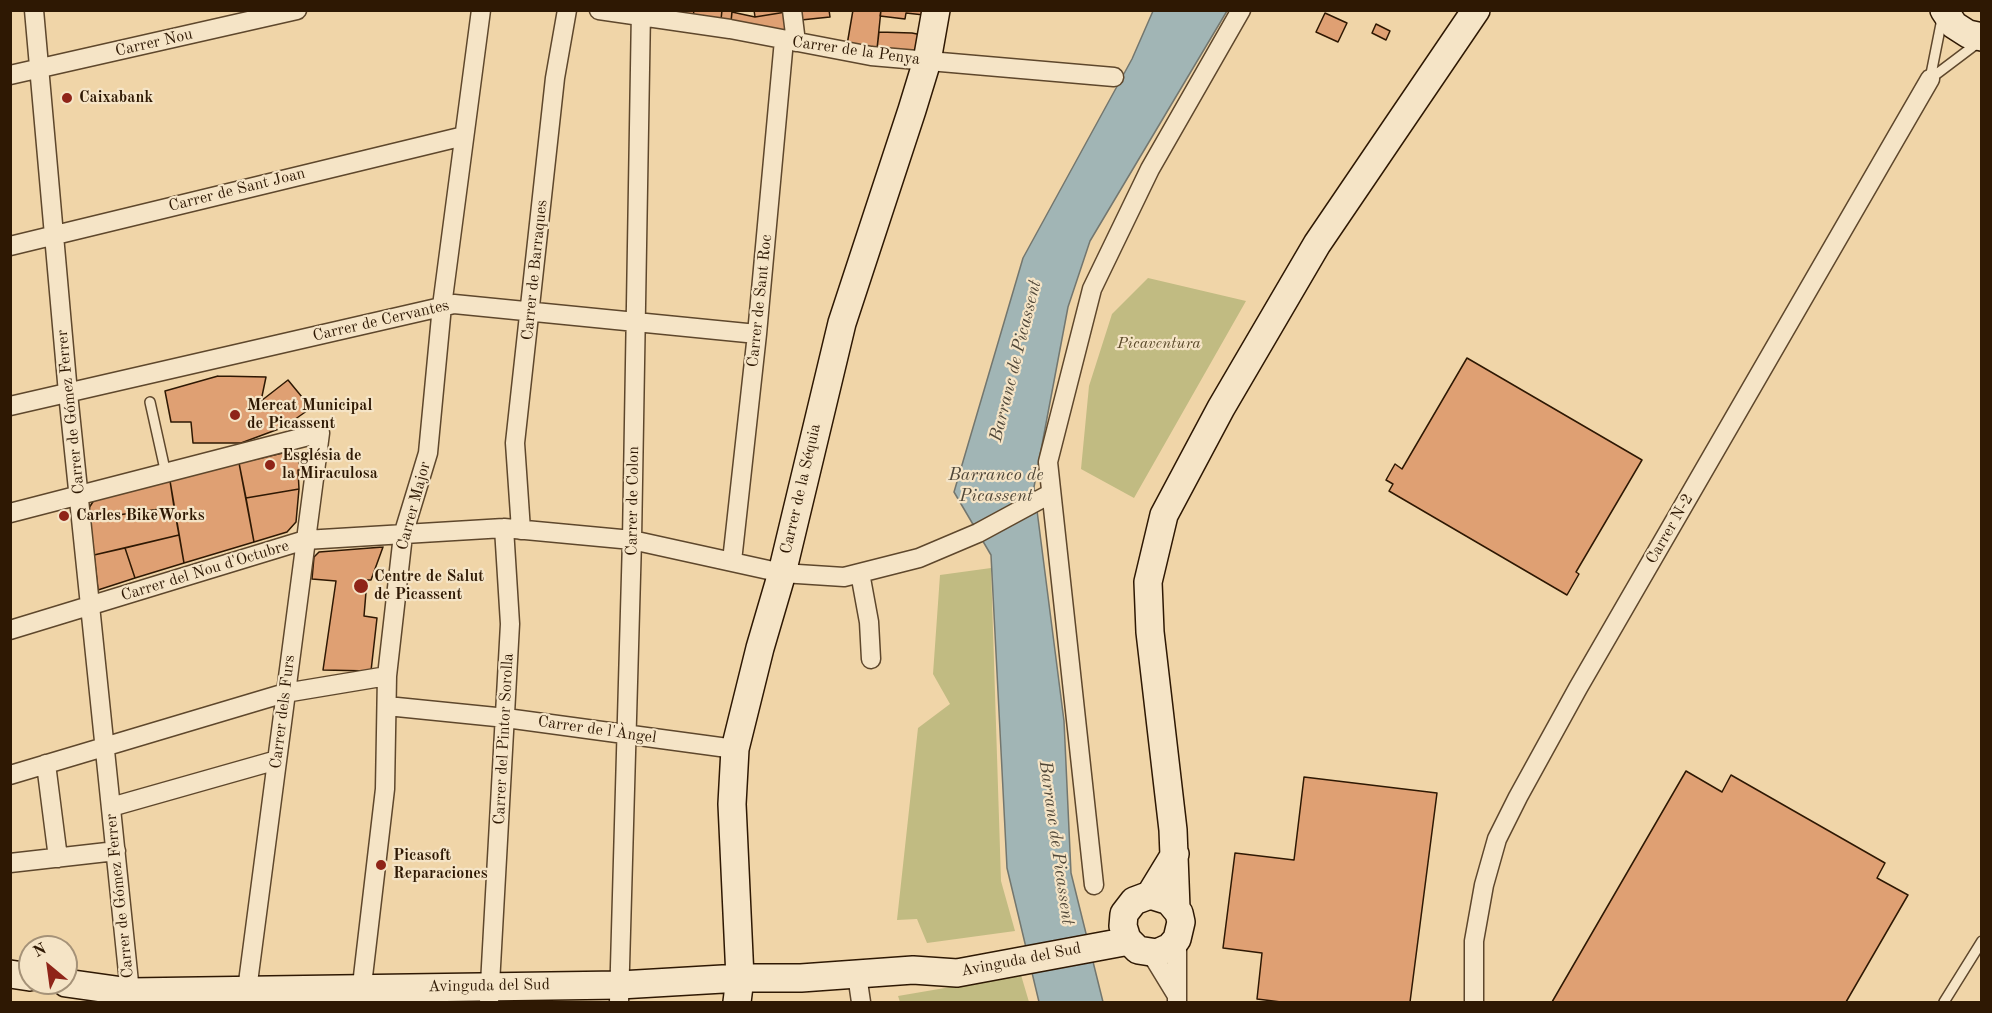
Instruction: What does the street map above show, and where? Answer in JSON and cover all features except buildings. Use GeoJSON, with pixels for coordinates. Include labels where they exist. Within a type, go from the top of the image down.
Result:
{"type":"FeatureCollection","features":[{"type":"Feature","properties":{"kind":"street","name":"Carrer de Gómez Ferrer"},"geometry":{"type":"LineString","coordinates":[[34,10],[68,393],[116,851],[127,997]]}},
{"type":"Feature","properties":{"kind":"street","name":"Carrer Nou"},"geometry":{"type":"LineString","coordinates":[[10,75],[297,10]]}},
{"type":"Feature","properties":{"kind":"street","name":"Carrer Major"},"geometry":{"type":"LineString","coordinates":[[362,995],[385,789],[387,676],[403,535],[428,453],[442,306],[481,10]]}},
{"type":"Feature","properties":{"kind":"street","name":"Carrer de Barraques"},"geometry":{"type":"LineString","coordinates":[[512,529],[515,443],[555,78],[567,10]]}},
{"type":"Feature","properties":{"kind":"street","name":"Carrer de la Penya"},"geometry":{"type":"LineString","coordinates":[[599,10],[641,14],[730,29],[871,56],[1114,77]]}},
{"type":"Feature","properties":{"kind":"street","name":"Carrer de Sant Roc"},"geometry":{"type":"LineString","coordinates":[[732,561],[792,10]]}},
{"type":"Feature","properties":{"kind":"street","name":"Carrer de la Séquia"},"geometry":{"type":"LineString","coordinates":[[739,990],[732,804],[735,748],[782,573],[842,323],[927,61],[936,10]]}},
{"type":"Feature","properties":{"kind":"street"},"geometry":{"type":"LineString","coordinates":[[1094,885],[1048,462],[1092,289],[1150,169],[1241,10]]}},
{"type":"Feature","properties":{"kind":"street"},"geometry":{"type":"LineString","coordinates":[[1438,63],[1458,10]]}},
{"type":"Feature","properties":{"kind":"street"},"geometry":{"type":"LineString","coordinates":[[1177,999],[1177,939],[1181,922],[1176,908],[1175,854],[1150,632],[1148,582],[1164,516],[1221,408],[1317,244],[1476,10]]}},
{"type":"Feature","properties":{"kind":"street"},"geometry":{"type":"LineString","coordinates":[[1944,10],[1954,25],[1968,34],[1982,38]]}},
{"type":"Feature","properties":{"kind":"street","name":"Carrer de Colon"},"geometry":{"type":"LineString","coordinates":[[619,994],[632,540],[641,14]]}},
{"type":"Feature","properties":{"kind":"street","name":"Carrer N-2"},"geometry":{"type":"LineString","coordinates":[[1474,1002],[1474,941],[1484,885],[1497,839],[1606,639],[1930,79]]}},
{"type":"Feature","properties":{"kind":"street","name":"Carrer de Sant Joan"},"geometry":{"type":"LineString","coordinates":[[10,246],[464,135]]}},
{"type":"Feature","properties":{"kind":"street","name":"Carrer de Cervantes"},"geometry":{"type":"LineString","coordinates":[[10,406],[454,304],[757,334]]}},
{"type":"Feature","properties":{"kind":"street","name":"Carrer dels Furs"},"geometry":{"type":"LineString","coordinates":[[166,474],[320,433],[247,990]]}},
{"type":"Feature","properties":{"kind":"street"},"geometry":{"type":"LineString","coordinates":[[10,513],[166,474]]}},
{"type":"Feature","properties":{"kind":"street","name":"Carrer del Nou d'Octubre"},"geometry":{"type":"LineString","coordinates":[[10,630],[305,540],[512,529],[632,540],[782,573],[844,577],[919,558],[978,533],[1050,494]]}},
{"type":"Feature","properties":{"kind":"street","name":"Carrer del Pintor Sorolla"},"geometry":{"type":"LineString","coordinates":[[490,994],[506,718],[512,529]]}},
{"type":"Feature","properties":{"kind":"street"},"geometry":{"type":"LineString","coordinates":[[860,573],[869,622],[871,659]]}},
{"type":"Feature","properties":{"kind":"street"},"geometry":{"type":"LineString","coordinates":[[10,775],[285,693],[387,676]]}},
{"type":"Feature","properties":{"kind":"street","name":"Carrer de l'Àngel"},"geometry":{"type":"LineString","coordinates":[[387,706],[506,718],[735,748]]}},
{"type":"Feature","properties":{"kind":"street"},"geometry":{"type":"LineString","coordinates":[[111,807],[277,760]]}},
{"type":"Feature","properties":{"kind":"street"},"geometry":{"type":"LineString","coordinates":[[46,764],[58,858]]}},
{"type":"Feature","properties":{"kind":"street"},"geometry":{"type":"LineString","coordinates":[[10,863],[116,851]]}},
{"type":"Feature","properties":{"kind":"street"},"geometry":{"type":"LineString","coordinates":[[1175,854],[1150,895],[1134,902],[1127,909],[1135,938],[1177,999]]}},
{"type":"Feature","properties":{"kind":"street"},"geometry":{"type":"LineString","coordinates":[[1150,895],[1169,901],[1176,908]]}},
{"type":"Feature","properties":{"kind":"street"},"geometry":{"type":"LineString","coordinates":[[1135,938],[1170,947],[1177,939]]}},
{"type":"Feature","properties":{"kind":"street","name":"Avinguda del Sud"},"geometry":{"type":"LineString","coordinates":[[78,986],[127,997],[247,990],[362,995],[619,994],[739,990],[958,965],[1093,940],[1135,938]]}},
{"type":"Feature","properties":{"kind":"street"},"geometry":{"type":"LineString","coordinates":[[857,975],[861,1002]]}},
{"type":"Feature","properties":{"kind":"lane"},"geometry":{"type":"LineString","coordinates":[[1930,79],[1944,10]]}},
{"type":"Feature","properties":{"kind":"lane"},"geometry":{"type":"LineString","coordinates":[[1930,79],[1982,38]]}},
{"type":"Feature","properties":{"kind":"lane"},"geometry":{"type":"LineString","coordinates":[[150,402],[166,474]]}},
{"type":"Feature","properties":{"kind":"lane"},"geometry":{"type":"LineString","coordinates":[[1944,1002],[1982,941]]}},
{"type":"Feature","properties":{"kind":"green space","name":"Picaventura"},"geometry":{"type":"Polygon","coordinates":[[[1148,278],[1246,301],[1134,498],[1081,469],[1089,386],[1112,314],[1148,278]]]}},
{"type":"Feature","properties":{"kind":"green space"},"geometry":{"type":"Polygon","coordinates":[[[991,568],[1001,881],[1015,931],[927,943],[917,919],[897,920],[918,728],[950,704],[933,674],[940,575],[991,568]]]}},
{"type":"Feature","properties":{"kind":"green space"},"geometry":{"type":"Polygon","coordinates":[[[1021,975],[1029,1002],[900,1002],[898,996],[1021,975]]]}},
{"type":"Feature","properties":{"kind":"water","name":"Barranco de Picassent"},"geometry":{"type":"Polygon","coordinates":[[[1153,11],[1227,11],[1090,241],[1068,307],[1034,487],[1064,721],[1071,873],[1103,1002],[1039,1002],[1007,868],[991,555],[954,492],[1023,258],[1132,59],[1153,11]]]}},
{"type":"Feature","properties":{"kind":"place","name":"Caixabank"},"geometry":{"type":"Point","coordinates":[67,98]}},
{"type":"Feature","properties":{"kind":"place","name":"Mercat Municipal de Picassent"},"geometry":{"type":"Point","coordinates":[235,415]}},
{"type":"Feature","properties":{"kind":"place","name":"Església de la Miraculosa"},"geometry":{"type":"Point","coordinates":[270,465]}},
{"type":"Feature","properties":{"kind":"place","name":"Carles BikeWorks"},"geometry":{"type":"Point","coordinates":[64,516]}},
{"type":"Feature","properties":{"kind":"place","name":"Centre de Salut de Picassent"},"geometry":{"type":"Point","coordinates":[361,586]}},
{"type":"Feature","properties":{"kind":"place","name":"Picasoft Reparaciones"},"geometry":{"type":"Point","coordinates":[381,865]}},
{"type":"Feature","properties":{"kind":"water label","name":"Barranc de Picassent"},"geometry":{"type":"Point","coordinates":[1016,361]}},
{"type":"Feature","properties":{"kind":"water label","name":"Barranc de Picassent"},"geometry":{"type":"Point","coordinates":[1056,843]}}]}
